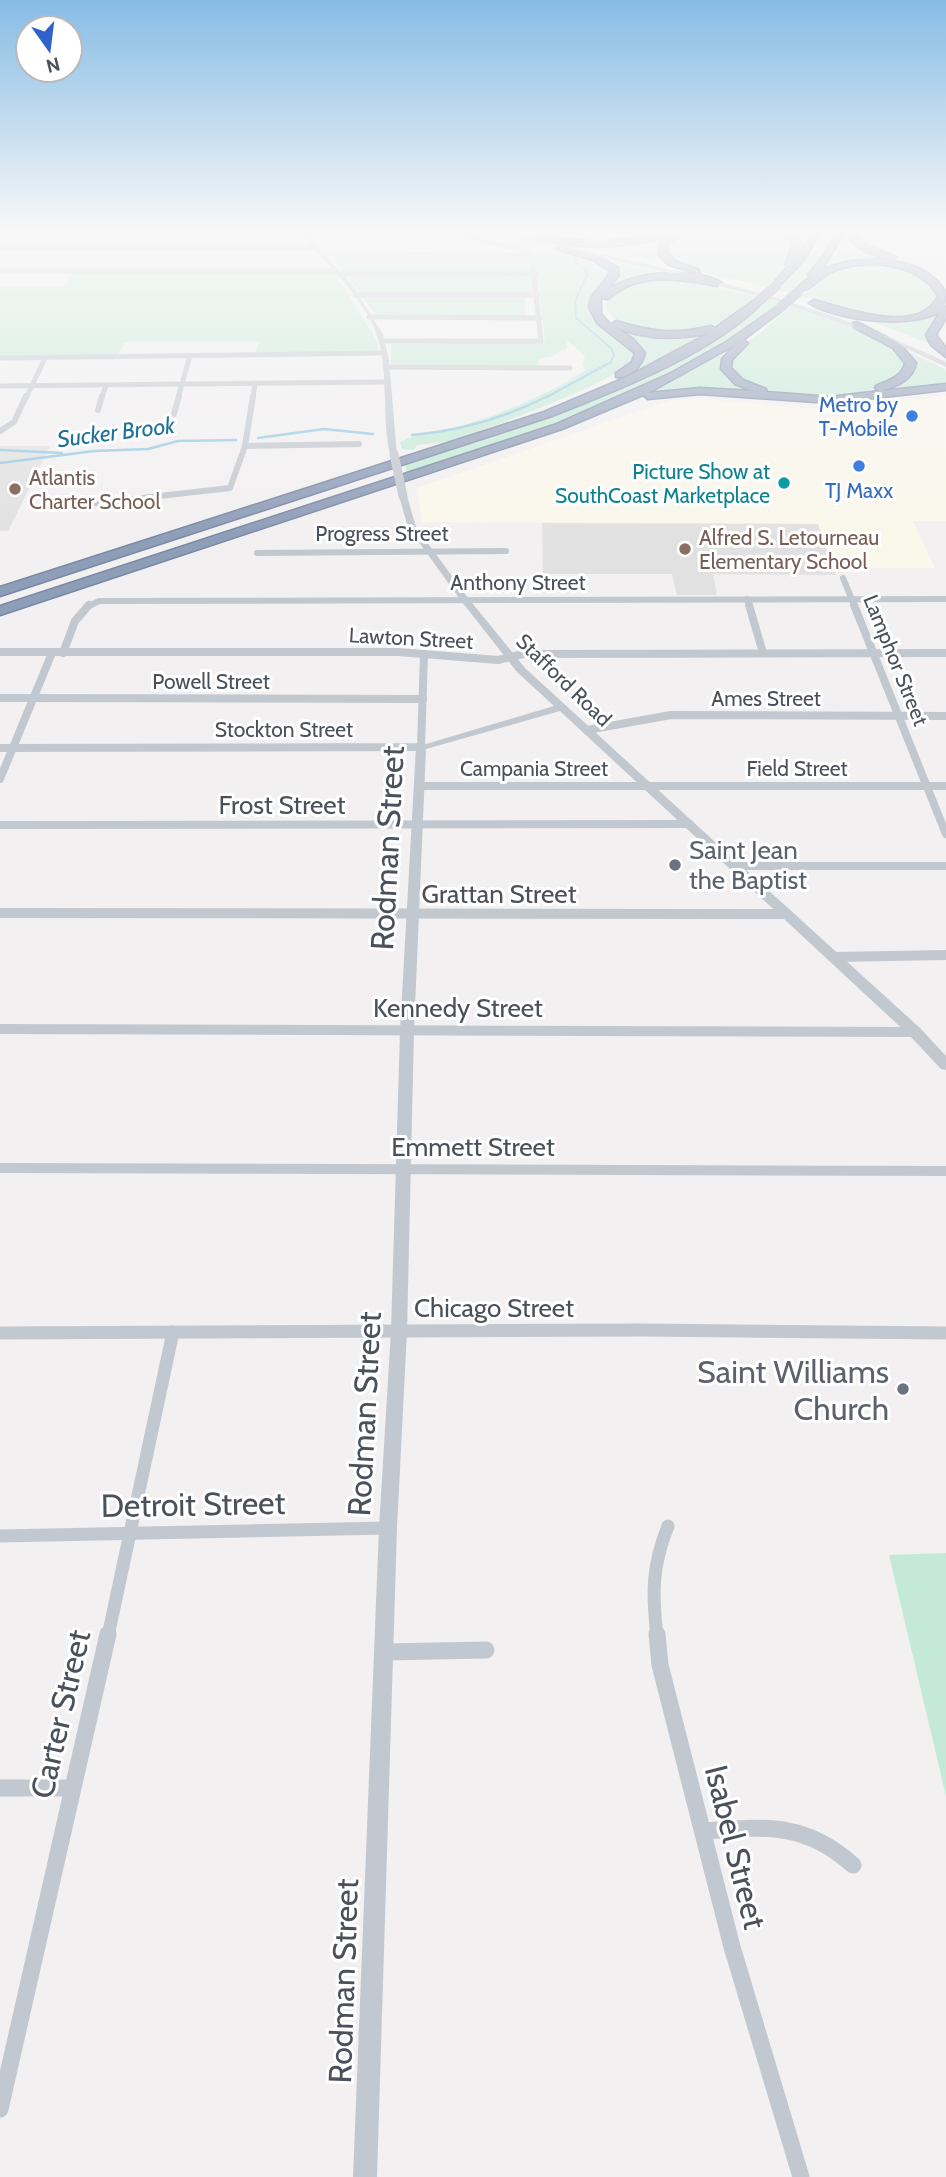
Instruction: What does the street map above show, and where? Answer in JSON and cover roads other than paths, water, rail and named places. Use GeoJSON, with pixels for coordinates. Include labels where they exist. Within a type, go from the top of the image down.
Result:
{"type":"FeatureCollection","features":[{"type":"Feature","properties":{"kind":"highway"},"geometry":{"type":"LineString","coordinates":[[467,442],[578,397],[626,372],[639,361],[640,353],[636,346],[621,335]]}},
{"type":"Feature","properties":{"kind":"highway"},"geometry":{"type":"LineString","coordinates":[[0,592],[467,442],[567,406],[641,373],[711,335]]}},
{"type":"Feature","properties":{"kind":"highway"},"geometry":{"type":"LineString","coordinates":[[577,419],[690,368],[744,335]]}},
{"type":"Feature","properties":{"kind":"highway"},"geometry":{"type":"LineString","coordinates":[[753,335],[730,354],[725,364],[727,372],[736,380],[769,393],[808,396],[852,394],[889,386],[909,374],[913,365],[903,349],[876,335]]}},
{"type":"Feature","properties":{"kind":"highway"},"geometry":{"type":"LineString","coordinates":[[931,335],[934,343],[946,355]]}},
{"type":"Feature","properties":{"kind":"highway"},"geometry":{"type":"LineString","coordinates":[[0,611],[486,452],[642,397],[676,392],[708,392],[820,401],[946,387]]}},
{"type":"Feature","properties":{"kind":"main road"},"geometry":{"type":"LineString","coordinates":[[879,335],[946,365]]}},
{"type":"Feature","properties":{"kind":"main road"},"geometry":{"type":"LineString","coordinates":[[897,335],[946,355]]}},
{"type":"Feature","properties":{"kind":"street","name":"Stafford Road"},"geometry":{"type":"LineString","coordinates":[[379,335],[383,341],[386,410],[412,527],[465,600],[510,657],[915,1032],[929,1050],[946,1065]]}},
{"type":"Feature","properties":{"kind":"street"},"geometry":{"type":"LineString","coordinates":[[383,341],[540,341],[540,335]]}},
{"type":"Feature","properties":{"kind":"street"},"geometry":{"type":"LineString","coordinates":[[0,358],[384,354]]}},
{"type":"Feature","properties":{"kind":"street"},"geometry":{"type":"LineString","coordinates":[[174,414],[190,356]]}},
{"type":"Feature","properties":{"kind":"street"},"geometry":{"type":"LineString","coordinates":[[3,430],[23,407],[29,386],[45,358]]}},
{"type":"Feature","properties":{"kind":"street"},"geometry":{"type":"LineString","coordinates":[[385,367],[570,368]]}},
{"type":"Feature","properties":{"kind":"street"},"geometry":{"type":"LineString","coordinates":[[0,386],[385,382]]}},
{"type":"Feature","properties":{"kind":"street"},"geometry":{"type":"LineString","coordinates":[[89,504],[230,488],[244,446],[255,383]]}},
{"type":"Feature","properties":{"kind":"street"},"geometry":{"type":"LineString","coordinates":[[98,410],[106,385]]}},
{"type":"Feature","properties":{"kind":"street"},"geometry":{"type":"LineString","coordinates":[[244,446],[359,444]]}},
{"type":"Feature","properties":{"kind":"street","name":"Progress Street"},"geometry":{"type":"LineString","coordinates":[[257,553],[506,551]]}},
{"type":"Feature","properties":{"kind":"street","name":"Lamphor Street"},"geometry":{"type":"LineString","coordinates":[[843,578],[929,786],[946,834]]}},
{"type":"Feature","properties":{"kind":"street"},"geometry":{"type":"LineString","coordinates":[[747,599],[764,653]]}},
{"type":"Feature","properties":{"kind":"street","name":"Anthony Street"},"geometry":{"type":"LineString","coordinates":[[63,653],[79,613],[90,604],[124,600],[946,599]]}},
{"type":"Feature","properties":{"kind":"street","name":"Lawton Street"},"geometry":{"type":"LineString","coordinates":[[0,653],[424,654],[498,660],[523,654],[946,653]]}},
{"type":"Feature","properties":{"kind":"street"},"geometry":{"type":"LineString","coordinates":[[0,779],[52,653]]}},
{"type":"Feature","properties":{"kind":"street","name":"Rodman Street"},"geometry":{"type":"LineString","coordinates":[[365,2177],[387,1528],[399,1331],[407,1031],[415,915],[424,654]]}},
{"type":"Feature","properties":{"kind":"street","name":"Powell Street"},"geometry":{"type":"LineString","coordinates":[[0,698],[422,699]]}},
{"type":"Feature","properties":{"kind":"street","name":"Stockton Street"},"geometry":{"type":"LineString","coordinates":[[0,748],[421,747],[563,707]]}},
{"type":"Feature","properties":{"kind":"street","name":"Ames Street"},"geometry":{"type":"LineString","coordinates":[[587,730],[671,715],[946,716]]}},
{"type":"Feature","properties":{"kind":"street","name":"Campania Street"},"geometry":{"type":"LineString","coordinates":[[419,786],[648,786]]}},
{"type":"Feature","properties":{"kind":"street","name":"Field Street"},"geometry":{"type":"LineString","coordinates":[[648,786],[946,786]]}},
{"type":"Feature","properties":{"kind":"street","name":"Frost Street"},"geometry":{"type":"LineString","coordinates":[[0,825],[690,824]]}},
{"type":"Feature","properties":{"kind":"street"},"geometry":{"type":"LineString","coordinates":[[735,866],[946,866]]}},
{"type":"Feature","properties":{"kind":"street","name":"Grattan Street"},"geometry":{"type":"LineString","coordinates":[[0,913],[787,914]]}},
{"type":"Feature","properties":{"kind":"street"},"geometry":{"type":"LineString","coordinates":[[834,957],[946,955]]}},
{"type":"Feature","properties":{"kind":"street","name":"Kennedy Street"},"geometry":{"type":"LineString","coordinates":[[0,1029],[915,1032]]}},
{"type":"Feature","properties":{"kind":"street"},"geometry":{"type":"LineString","coordinates":[[929,1050],[946,1050]]}},
{"type":"Feature","properties":{"kind":"street","name":"Emmett Street"},"geometry":{"type":"LineString","coordinates":[[0,1168],[946,1171]]}},
{"type":"Feature","properties":{"kind":"street","name":"Carter Street"},"geometry":{"type":"LineString","coordinates":[[0,2109],[131,1534],[173,1332]]}},
{"type":"Feature","properties":{"kind":"street","name":"Chicago Street"},"geometry":{"type":"LineString","coordinates":[[0,1333],[946,1333]]}},
{"type":"Feature","properties":{"kind":"street","name":"Isabel Street"},"geometry":{"type":"LineString","coordinates":[[668,1526],[658,1551],[652,1589],[660,1665],[732,1947],[801,2177]]}},
{"type":"Feature","properties":{"kind":"street","name":"Detroit Street"},"geometry":{"type":"LineString","coordinates":[[0,1536],[387,1528]]}},
{"type":"Feature","properties":{"kind":"street"},"geometry":{"type":"LineString","coordinates":[[384,1652],[486,1650]]}},
{"type":"Feature","properties":{"kind":"street"},"geometry":{"type":"LineString","coordinates":[[0,1788],[72,1788]]}},
{"type":"Feature","properties":{"kind":"street"},"geometry":{"type":"LineString","coordinates":[[703,1831],[781,1830],[807,1835],[827,1843],[853,1866]]}},
{"type":"Feature","properties":{"kind":"waterway","name":"Sucker Brook"},"geometry":{"type":"LineString","coordinates":[[545,398],[611,362],[614,355],[611,348],[595,335]]}},
{"type":"Feature","properties":{"kind":"waterway","name":"Sucker Brook"},"geometry":{"type":"LineString","coordinates":[[412,435],[482,422],[548,396]]}},
{"type":"Feature","properties":{"kind":"waterway","name":"Sucker Brook"},"geometry":{"type":"LineString","coordinates":[[258,438],[324,429],[373,434]]}},
{"type":"Feature","properties":{"kind":"waterway","name":"Sucker Brook"},"geometry":{"type":"LineString","coordinates":[[0,463],[94,451],[148,449],[178,441],[236,440]]}},
{"type":"Feature","properties":{"kind":"waterway"},"geometry":{"type":"LineString","coordinates":[[0,450],[62,453]]}},
{"type":"Feature","properties":{"kind":"place","name":"Metro by T-Mobile"},"geometry":{"type":"Point","coordinates":[912,416]}},
{"type":"Feature","properties":{"kind":"place","name":"TJ Maxx"},"geometry":{"type":"Point","coordinates":[859,466]}},
{"type":"Feature","properties":{"kind":"place","name":"Picture Show at SouthCoast Marketplace"},"geometry":{"type":"Point","coordinates":[784,483]}},
{"type":"Feature","properties":{"kind":"place","name":"Atlantis Charter School"},"geometry":{"type":"Point","coordinates":[15,489]}},
{"type":"Feature","properties":{"kind":"place","name":"Alfred S. Letourneau Elementary School"},"geometry":{"type":"Point","coordinates":[685,549]}},
{"type":"Feature","properties":{"kind":"place","name":"Saint Jean the Baptist"},"geometry":{"type":"Point","coordinates":[675,865]}},
{"type":"Feature","properties":{"kind":"place","name":"Saint Williams Church"},"geometry":{"type":"Point","coordinates":[903,1389]}}]}
